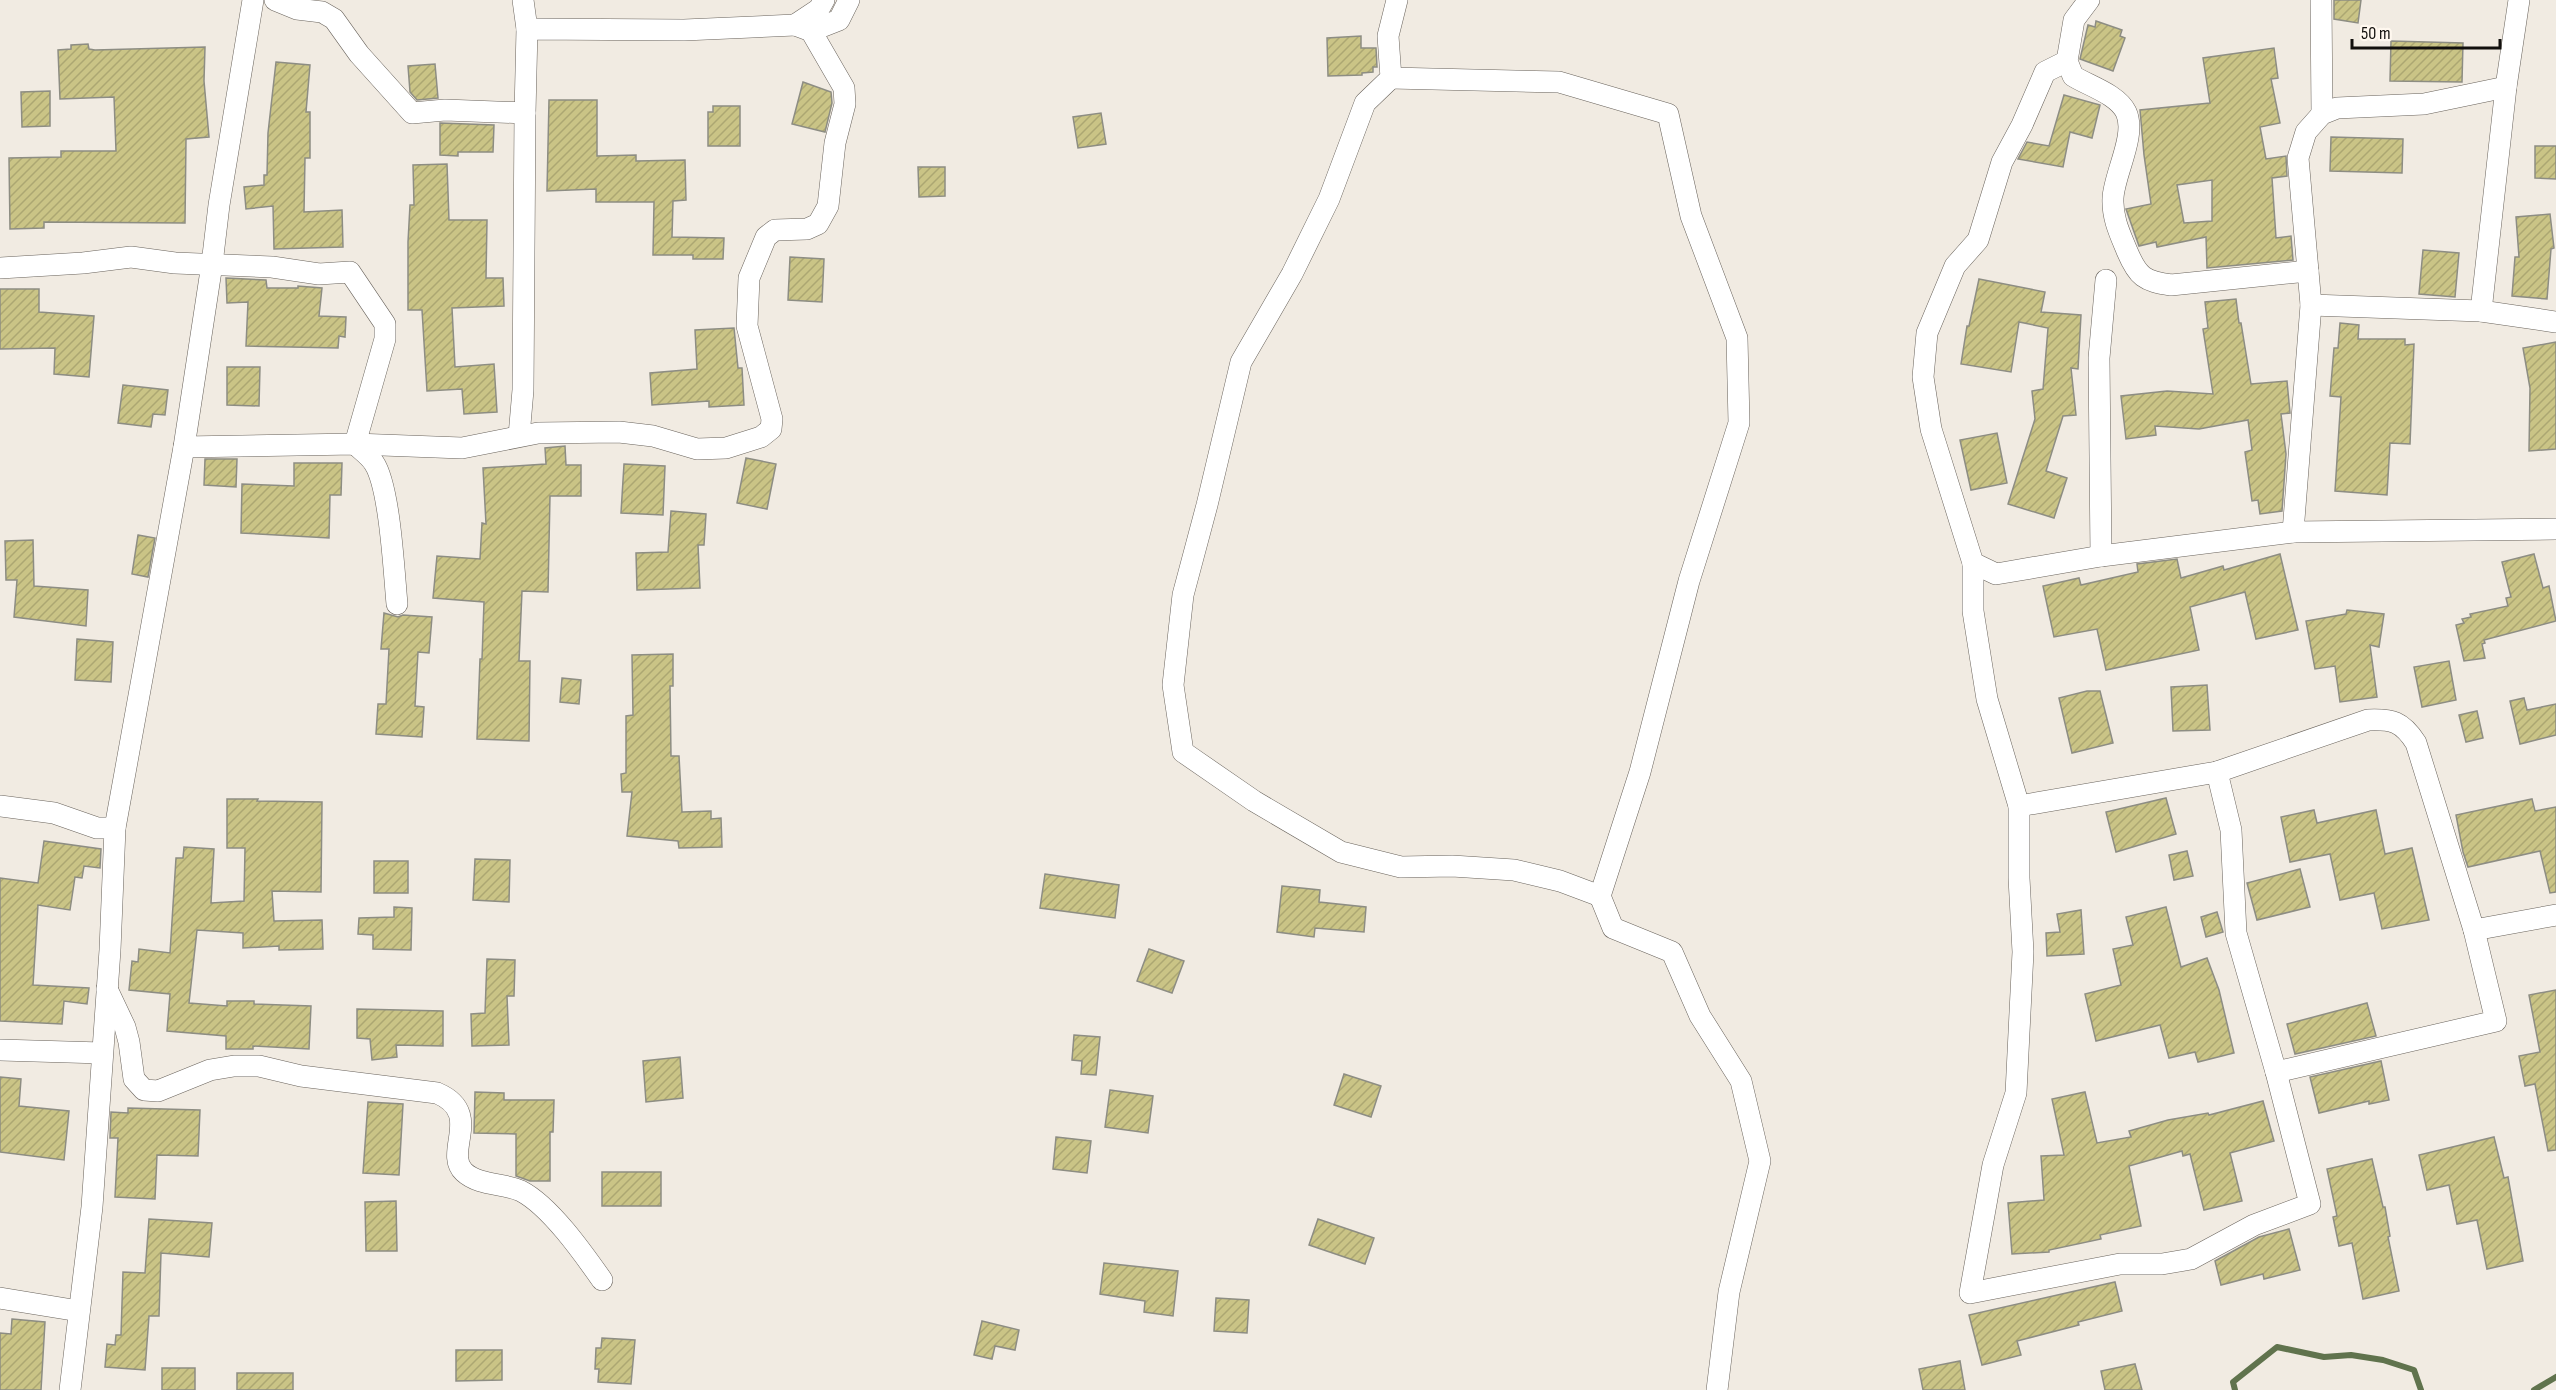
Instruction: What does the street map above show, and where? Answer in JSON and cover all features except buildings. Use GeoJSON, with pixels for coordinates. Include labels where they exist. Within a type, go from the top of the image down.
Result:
{"type":"FeatureCollection","features":[{"type":"Feature","properties":{"kind":"street"},"geometry":{"type":"LineString","coordinates":[[70,1390],[92,1207],[115,828],[184,447],[219,205],[253,0]]}},
{"type":"Feature","properties":{"kind":"street"},"geometry":{"type":"LineString","coordinates":[[275,0],[297,9],[322,12],[334,19],[359,54],[412,113],[445,110],[525,113]]}},
{"type":"Feature","properties":{"kind":"street"},"geometry":{"type":"LineString","coordinates":[[519,436],[523,378],[527,29],[523,0]]}},
{"type":"Feature","properties":{"kind":"street"},"geometry":{"type":"LineString","coordinates":[[803,28],[824,0]]}},
{"type":"Feature","properties":{"kind":"street"},"geometry":{"type":"LineString","coordinates":[[527,29],[803,28],[839,20],[849,0]]}},
{"type":"Feature","properties":{"kind":"street"},"geometry":{"type":"LineString","coordinates":[[1391,78],[1388,36],[1397,0]]}},
{"type":"Feature","properties":{"kind":"street"},"geometry":{"type":"LineString","coordinates":[[2088,0],[2074,20],[2067,61],[2073,76],[2115,99],[2126,112],[2129,127],[2113,197],[2115,223],[2135,269],[2149,281],[2171,285],[2308,271]]}},
{"type":"Feature","properties":{"kind":"street"},"geometry":{"type":"LineString","coordinates":[[2321,0],[2322,114]]}},
{"type":"Feature","properties":{"kind":"street"},"geometry":{"type":"LineString","coordinates":[[2481,311],[2506,87],[2519,0]]}},
{"type":"Feature","properties":{"kind":"street"},"geometry":{"type":"LineString","coordinates":[[184,447],[355,444],[462,448],[483,446],[538,433],[620,432],[653,436],[697,450],[726,448],[761,436],[771,429],[772,419],[747,326],[749,278],[766,237],[775,230],[807,229],[818,224],[828,206],[834,143],[845,104],[844,88],[803,28]]}},
{"type":"Feature","properties":{"kind":"street"},"geometry":{"type":"LineString","coordinates":[[2067,61],[2045,72],[2022,125],[2002,162],[1978,240],[1955,266],[1927,333],[1923,377],[1931,429],[1973,563],[1973,611],[1987,699],[2019,806],[2019,878],[2023,952],[2016,1093],[1993,1165],[1970,1293],[2120,1264],[2162,1263],[2191,1259],[2254,1225],[2310,1204],[2276,1072],[2236,933],[2231,830],[2217,772]]}},
{"type":"Feature","properties":{"kind":"street"},"geometry":{"type":"LineString","coordinates":[[1600,896],[1560,881],[1514,870],[1452,866],[1401,867],[1341,852],[1254,801],[1183,752],[1173,685],[1183,595],[1241,362],[1292,274],[1329,199],[1365,103],[1391,78],[1560,82],[1668,114],[1691,216],[1737,338],[1739,423],[1689,581],[1640,772],[1600,896],[1612,928],[1672,952],[1700,1016],[1742,1081],[1760,1161],[1729,1292],[1717,1390]]}},
{"type":"Feature","properties":{"kind":"street"},"geometry":{"type":"LineString","coordinates":[[2293,532],[2311,305],[2298,158],[2307,132],[2322,114],[2337,108],[2424,104],[2506,87]]}},
{"type":"Feature","properties":{"kind":"street"},"geometry":{"type":"LineString","coordinates":[[0,268],[83,263],[131,257],[175,263],[212,264],[319,274],[350,272],[385,324],[385,339],[355,444]]}},
{"type":"Feature","properties":{"kind":"street"},"geometry":{"type":"LineString","coordinates":[[2101,556],[2099,358],[2106,280]]}},
{"type":"Feature","properties":{"kind":"street"},"geometry":{"type":"LineString","coordinates":[[2311,305],[2481,311],[2556,322]]}},
{"type":"Feature","properties":{"kind":"street"},"geometry":{"type":"LineString","coordinates":[[355,444],[374,462],[379,471],[386,506],[397,604]]}},
{"type":"Feature","properties":{"kind":"street"},"geometry":{"type":"LineString","coordinates":[[1973,563],[1996,574],[2101,556],[2293,532],[2556,529]]}},
{"type":"Feature","properties":{"kind":"street"},"geometry":{"type":"LineString","coordinates":[[2019,806],[2217,772],[2368,720],[2388,719],[2406,728],[2416,743],[2474,930],[2496,1020],[2276,1072]]}},
{"type":"Feature","properties":{"kind":"street"},"geometry":{"type":"LineString","coordinates":[[0,806],[54,813],[98,828],[115,828]]}},
{"type":"Feature","properties":{"kind":"street"},"geometry":{"type":"LineString","coordinates":[[2474,930],[2556,915]]}},
{"type":"Feature","properties":{"kind":"street"},"geometry":{"type":"LineString","coordinates":[[106,989],[125,1026],[134,1079],[144,1090],[158,1091],[210,1070],[234,1066],[259,1066],[301,1076],[437,1093],[452,1099],[458,1110],[461,1125],[458,1160],[464,1172],[478,1180],[518,1190],[534,1198],[580,1248],[602,1280]]}},
{"type":"Feature","properties":{"kind":"street"},"geometry":{"type":"LineString","coordinates":[[0,1050],[102,1053]]}},
{"type":"Feature","properties":{"kind":"street"},"geometry":{"type":"LineString","coordinates":[[0,1298],[79,1311]]}},
{"type":"Feature","properties":{"kind":"waterway"},"geometry":{"type":"LineString","coordinates":[[2235,1390],[2233,1382],[2277,1347],[2324,1357],[2351,1355],[2383,1360],[2414,1370],[2421,1390]]}},
{"type":"Feature","properties":{"kind":"waterway"},"geometry":{"type":"LineString","coordinates":[[2534,1390],[2556,1377]]}}]}
